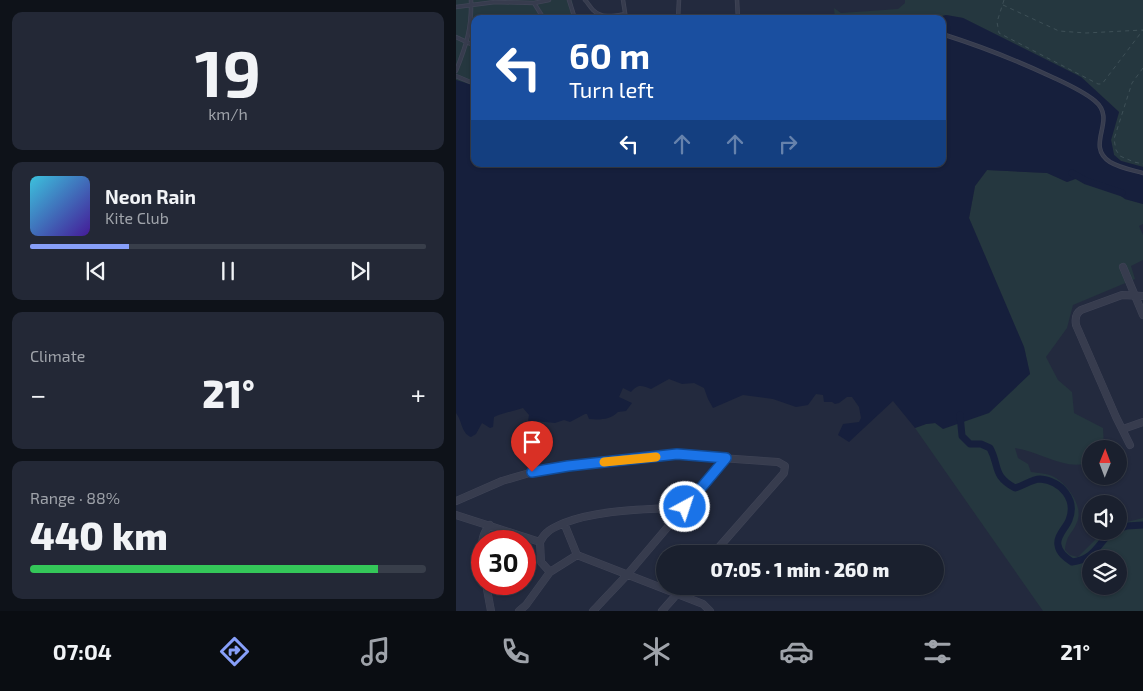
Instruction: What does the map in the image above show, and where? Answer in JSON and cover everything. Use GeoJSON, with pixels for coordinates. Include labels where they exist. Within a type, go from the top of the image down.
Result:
{"type":"FeatureCollection","features":[{"type":"Feature","properties":{"kind":"street"},"geometry":{"type":"LineString","coordinates":[[1123,267],[1139,296],[1143,315]]}},
{"type":"Feature","properties":{"kind":"street"},"geometry":{"type":"LineString","coordinates":[[1130,445],[1076,325],[1076,315],[1081,310],[1122,295],[1139,296]]}},
{"type":"Feature","properties":{"kind":"street"},"geometry":{"type":"LineString","coordinates":[[1123,429],[1143,422]]}},
{"type":"Feature","properties":{"kind":"street"},"geometry":{"type":"LineString","coordinates":[[456,501],[532,472],[568,466],[677,454],[778,462],[785,466],[784,473],[721,545]]}},
{"type":"Feature","properties":{"kind":"street"},"geometry":{"type":"LineString","coordinates":[[593,611],[627,575],[726,458]]}},
{"type":"Feature","properties":{"kind":"street"},"geometry":{"type":"LineString","coordinates":[[550,572],[541,562],[540,542],[544,534],[552,528],[582,516],[685,507]]}},
{"type":"Feature","properties":{"kind":"street"},"geometry":{"type":"LineString","coordinates":[[456,515],[540,542]]}},
{"type":"Feature","properties":{"kind":"street"},"geometry":{"type":"LineString","coordinates":[[564,523],[577,555],[656,587]]}},
{"type":"Feature","properties":{"kind":"street"},"geometry":{"type":"LineString","coordinates":[[486,530],[490,525]]}},
{"type":"Feature","properties":{"kind":"street"},"geometry":{"type":"LineString","coordinates":[[519,611],[526,605],[550,572],[577,555]]}},
{"type":"Feature","properties":{"kind":"street"},"geometry":{"type":"LineString","coordinates":[[488,595],[491,611]]}},
{"type":"Feature","properties":{"kind":"street"},"geometry":{"type":"LineString","coordinates":[[662,611],[677,595],[703,604],[710,611]]}},
{"type":"Feature","properties":{"kind":"lane"},"geometry":{"type":"LineString","coordinates":[[456,7],[471,2],[534,3],[549,0]]}},
{"type":"Feature","properties":{"kind":"lane"},"geometry":{"type":"LineString","coordinates":[[569,0],[574,15]]}},
{"type":"Feature","properties":{"kind":"lane"},"geometry":{"type":"LineString","coordinates":[[585,0],[592,10],[600,15]]}},
{"type":"Feature","properties":{"kind":"lane"},"geometry":{"type":"LineString","coordinates":[[620,15],[625,14],[623,0]]}},
{"type":"Feature","properties":{"kind":"lane"},"geometry":{"type":"LineString","coordinates":[[678,15],[679,0]]}},
{"type":"Feature","properties":{"kind":"lane"},"geometry":{"type":"LineString","coordinates":[[736,0],[738,15]]}},
{"type":"Feature","properties":{"kind":"lane"},"geometry":{"type":"LineString","coordinates":[[471,2],[472,15]]}},
{"type":"Feature","properties":{"kind":"lane"},"geometry":{"type":"LineString","coordinates":[[534,3],[541,14]]}},
{"type":"Feature","properties":{"kind":"lane"},"geometry":{"type":"LineString","coordinates":[[456,71],[467,43],[471,24]]}},
{"type":"Feature","properties":{"kind":"lane"},"geometry":{"type":"LineString","coordinates":[[946,35],[1008,56],[1097,102],[1104,116],[1099,148],[1102,155],[1116,165],[1143,173]]}},
{"type":"Feature","properties":{"kind":"lane"},"geometry":{"type":"LineString","coordinates":[[456,36],[471,44]]}},
{"type":"Feature","properties":{"kind":"lane"},"geometry":{"type":"LineString","coordinates":[[456,76],[471,82]]}},
{"type":"Feature","properties":{"kind":"path"},"geometry":{"type":"LineString","coordinates":[[1004,0],[997,22],[999,33],[1098,84],[1102,84],[1143,30]]}},
{"type":"Feature","properties":{"kind":"path"},"geometry":{"type":"LineString","coordinates":[[1002,5],[1059,31],[1086,33],[1143,30]]}},
{"type":"Feature","properties":{"kind":"path"},"geometry":{"type":"LineString","coordinates":[[1143,68],[1132,83],[1114,139],[1116,150],[1120,156],[1143,164]]}},
{"type":"Feature","properties":{"kind":"shaded area"},"geometry":{"type":"Polygon","coordinates":[[[456,0],[572,0],[574,15],[471,15],[471,85],[456,80],[456,0]]]}},
{"type":"Feature","properties":{"kind":"shaded area"},"geometry":{"type":"Polygon","coordinates":[[[905,0],[1143,0],[1143,167],[1121,161],[1114,155],[1111,140],[1119,112],[1081,77],[963,18],[946,15],[835,15],[834,8],[841,13],[898,9],[905,3],[905,0]]]}},
{"type":"Feature","properties":{"kind":"shaded area"},"geometry":{"type":"Polygon","coordinates":[[[987,170],[1048,173],[1067,182],[1080,177],[1105,184],[1125,199],[1143,204],[1143,224],[1139,226],[1143,235],[1143,260],[1131,266],[1135,279],[1073,305],[1067,328],[1046,357],[1058,380],[1072,392],[1074,413],[1103,428],[1104,440],[1082,440],[1082,464],[1063,463],[1015,448],[1018,458],[1028,464],[1031,472],[1054,477],[1073,496],[1079,516],[1068,537],[1065,550],[1070,555],[1078,557],[1082,553],[1082,595],[1127,595],[1127,550],[1085,550],[1095,540],[1127,540],[1127,522],[1143,518],[1143,611],[1043,611],[915,428],[935,423],[1030,374],[1024,347],[969,218],[975,186],[987,170]]]}},
{"type":"Feature","properties":{"kind":"water"},"geometry":{"type":"Polygon","coordinates":[[[946,15],[963,18],[1081,77],[1119,112],[1111,140],[1114,155],[1121,161],[1143,167],[1143,204],[1125,199],[1105,184],[1081,177],[1067,182],[1047,173],[987,170],[975,186],[969,218],[1024,347],[1030,374],[989,413],[943,429],[935,423],[915,428],[893,401],[849,442],[838,435],[843,424],[859,422],[861,418],[859,407],[852,397],[847,397],[835,404],[824,402],[823,395],[816,394],[808,405],[796,407],[773,399],[743,395],[713,408],[704,388],[694,383],[682,384],[669,379],[651,389],[640,386],[631,392],[623,388],[619,397],[632,403],[626,411],[618,412],[608,418],[589,419],[587,414],[585,414],[570,422],[564,420],[555,423],[535,421],[532,423],[528,421],[529,415],[523,408],[494,417],[493,427],[490,428],[482,423],[476,434],[471,437],[465,433],[456,413],[456,80],[471,85],[471,167],[946,167],[946,15]]]}},
{"type":"Feature","properties":{"kind":"waterway"},"geometry":{"type":"LineString","coordinates":[[1072,173],[1086,181],[1122,193]]}},
{"type":"Feature","properties":{"kind":"waterway"},"geometry":{"type":"LineString","coordinates":[[960,415],[962,436],[970,444],[981,444],[990,448],[1000,475],[1008,483],[1015,488],[1040,479],[1055,483],[1066,493],[1071,505],[1071,513],[1058,542],[1060,550],[1067,559],[1072,562],[1086,558],[1105,540]]}},
{"type":"Feature","properties":{"kind":"waterway"},"geometry":{"type":"LineString","coordinates":[[1127,526],[1143,525]]}},
{"type":"Feature","properties":{"kind":"slow traffic"},"geometry":{"type":"LineString","coordinates":[[604,462],[656,457]]}},
{"type":"Feature","properties":{"kind":"route"},"geometry":{"type":"LineString","coordinates":[[532,472],[568,466],[677,454],[726,458],[685,507]]}}]}
